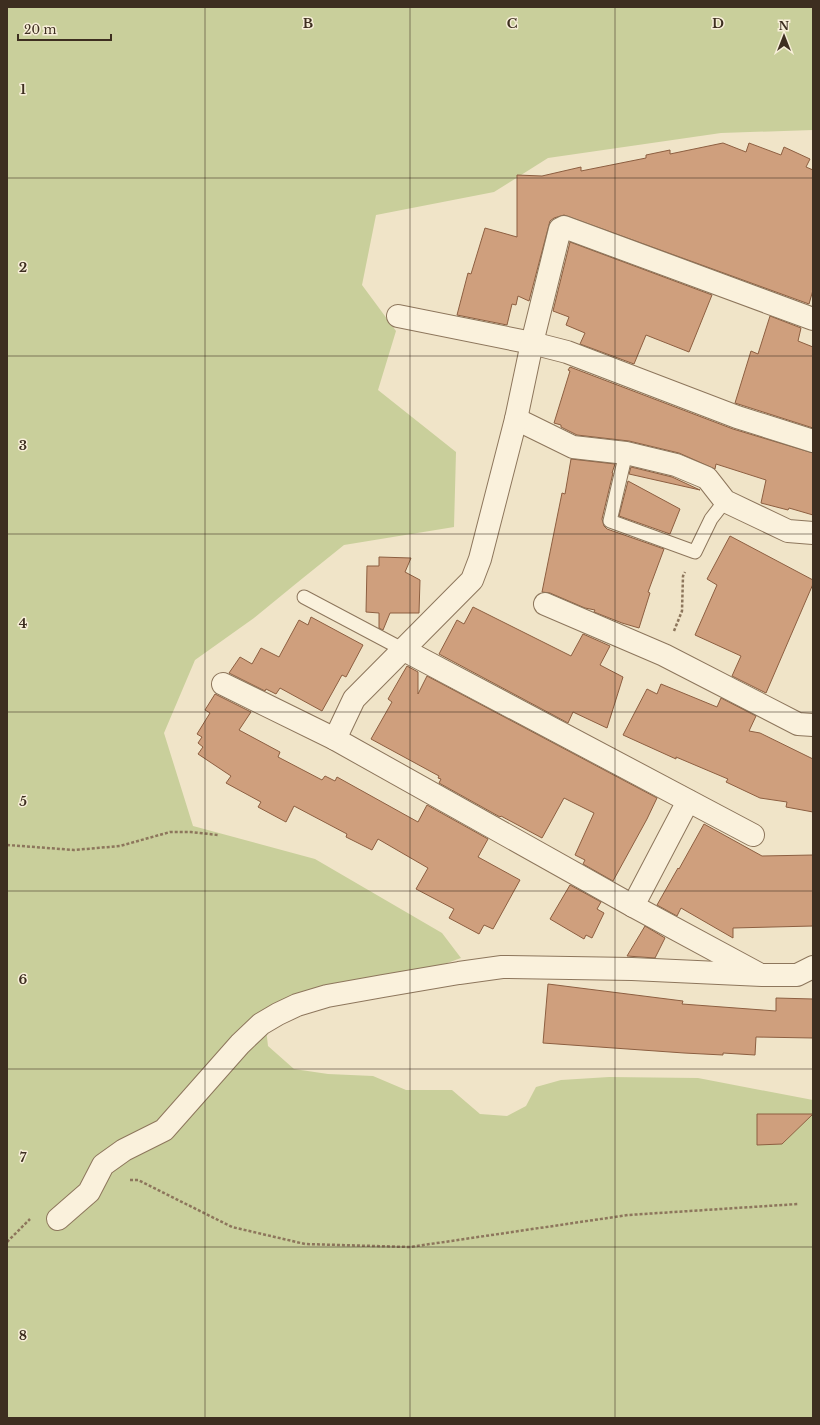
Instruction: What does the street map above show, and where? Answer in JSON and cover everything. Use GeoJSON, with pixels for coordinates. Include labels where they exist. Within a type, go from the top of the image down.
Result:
{"type":"FeatureCollection","features":[{"type":"Feature","properties":{"kind":"street"},"geometry":{"type":"LineString","coordinates":[[335,739],[354,700],[472,580],[480,559],[516,419],[532,343],[560,229],[564,227],[813,319]]}},
{"type":"Feature","properties":{"kind":"street"},"geometry":{"type":"LineString","coordinates":[[398,316],[532,343],[567,352],[737,417],[813,441]]}},
{"type":"Feature","properties":{"kind":"street"},"geometry":{"type":"LineString","coordinates":[[516,419],[573,447],[626,453],[676,465],[707,478],[725,501],[788,531],[813,533]]}},
{"type":"Feature","properties":{"kind":"street"},"geometry":{"type":"LineString","coordinates":[[545,604],[664,655],[798,724],[813,725]]}},
{"type":"Feature","properties":{"kind":"street"},"geometry":{"type":"LineString","coordinates":[[404,650],[753,834]]}},
{"type":"Feature","properties":{"kind":"street"},"geometry":{"type":"LineString","coordinates":[[224,684],[335,739],[633,906],[762,975]]}},
{"type":"Feature","properties":{"kind":"street"},"geometry":{"type":"LineString","coordinates":[[633,906],[688,801]]}},
{"type":"Feature","properties":{"kind":"street"},"geometry":{"type":"LineString","coordinates":[[58,1219],[89,1192],[103,1165],[124,1150],[164,1130],[240,1044],[262,1024],[297,1005],[327,996],[459,973],[502,968],[632,968],[762,975],[797,975],[813,967]]}},
{"type":"Feature","properties":{"kind":"lane"},"geometry":{"type":"LineString","coordinates":[[626,453],[610,521],[695,552],[711,519],[725,501]]}},
{"type":"Feature","properties":{"kind":"lane"},"geometry":{"type":"LineString","coordinates":[[304,596],[404,650]]}},
{"type":"Feature","properties":{"kind":"path"},"geometry":{"type":"LineString","coordinates":[[664,655],[682,611],[683,576],[695,552]]}},
{"type":"Feature","properties":{"kind":"path"},"geometry":{"type":"LineString","coordinates":[[7,845],[74,850],[120,846],[170,832],[191,832],[218,835]]}},
{"type":"Feature","properties":{"kind":"path"},"geometry":{"type":"LineString","coordinates":[[123,1179],[138,1180],[232,1227],[305,1244],[410,1247],[628,1215],[798,1204]]}},
{"type":"Feature","properties":{"kind":"path"},"geometry":{"type":"LineString","coordinates":[[7,1242],[33,1216]]}},
{"type":"Feature","properties":{"kind":"green space"},"geometry":{"type":"Polygon","coordinates":[[[7,7],[813,7],[813,130],[721,133],[548,158],[494,192],[376,215],[362,285],[396,331],[378,390],[456,452],[454,527],[344,545],[254,618],[195,660],[164,733],[193,826],[315,859],[442,933],[461,958],[414,975],[264,1011],[268,1046],[294,1069],[328,1074],[373,1076],[406,1090],[452,1090],[480,1114],[507,1116],[526,1106],[536,1087],[561,1080],[609,1077],[698,1078],[813,1100],[813,1418],[7,1418],[7,7]]]}},
{"type":"Feature","properties":{"kind":"building"},"geometry":{"type":"Polygon","coordinates":[[[723,143],[746,152],[749,143],[781,155],[784,147],[810,159],[806,167],[813,170],[813,290],[809,304],[564,215],[550,221],[529,301],[518,296],[516,305],[512,304],[507,325],[457,315],[468,273],[471,274],[485,228],[517,237],[517,175],[542,176],[581,167],[581,171],[646,158],[646,155],[670,150],[670,154],[723,143]]]}},
{"type":"Feature","properties":{"kind":"building"},"geometry":{"type":"Polygon","coordinates":[[[570,242],[712,295],[689,352],[646,335],[634,364],[580,344],[585,333],[566,325],[569,317],[553,311],[570,242]]]}},
{"type":"Feature","properties":{"kind":"building"},"geometry":{"type":"Polygon","coordinates":[[[770,316],[801,328],[798,341],[813,347],[813,428],[735,403],[751,351],[758,354],[770,316]]]}},
{"type":"Feature","properties":{"kind":"building"},"geometry":{"type":"Polygon","coordinates":[[[570,367],[733,429],[813,453],[813,515],[789,508],[788,510],[761,503],[766,480],[716,464],[715,469],[679,453],[629,441],[577,435],[561,427],[561,425],[554,423],[570,367]]]}},
{"type":"Feature","properties":{"kind":"building"},"geometry":{"type":"Polygon","coordinates":[[[571,459],[615,464],[602,519],[604,526],[607,529],[664,549],[648,592],[650,593],[639,628],[594,612],[595,610],[585,608],[550,593],[542,592],[562,493],[565,494],[571,459]]]}},
{"type":"Feature","properties":{"kind":"building"},"geometry":{"type":"Polygon","coordinates":[[[631,467],[672,477],[700,490],[629,474],[631,467]]]}},
{"type":"Feature","properties":{"kind":"building"},"geometry":{"type":"Polygon","coordinates":[[[628,481],[680,509],[670,534],[619,516],[628,481]]]}},
{"type":"Feature","properties":{"kind":"building"},"geometry":{"type":"Polygon","coordinates":[[[730,536],[813,580],[813,584],[766,693],[732,676],[741,656],[695,635],[717,585],[707,579],[730,536]]]}},
{"type":"Feature","properties":{"kind":"building"},"geometry":{"type":"Polygon","coordinates":[[[379,557],[411,558],[405,572],[420,580],[419,613],[390,613],[383,630],[379,628],[379,613],[366,612],[367,566],[379,566],[379,557]]]}},
{"type":"Feature","properties":{"kind":"building"},"geometry":{"type":"Polygon","coordinates":[[[473,607],[571,656],[583,634],[610,646],[600,665],[623,677],[607,728],[573,712],[568,723],[439,654],[457,620],[464,624],[473,607]]]}},
{"type":"Feature","properties":{"kind":"building"},"geometry":{"type":"Polygon","coordinates":[[[311,617],[363,645],[346,677],[342,675],[322,711],[280,688],[276,694],[266,689],[265,691],[229,673],[240,657],[252,664],[261,648],[279,657],[299,620],[308,625],[311,617]]]}},
{"type":"Feature","properties":{"kind":"building"},"geometry":{"type":"Polygon","coordinates":[[[407,666],[418,672],[418,694],[427,676],[657,798],[613,881],[583,864],[585,860],[575,855],[594,813],[564,798],[542,838],[501,816],[500,817],[439,783],[441,779],[438,778],[439,776],[371,739],[392,702],[388,699],[407,666]]]}},
{"type":"Feature","properties":{"kind":"building"},"geometry":{"type":"Polygon","coordinates":[[[661,684],[717,707],[721,698],[756,716],[749,731],[760,733],[813,759],[813,812],[786,807],[787,802],[760,798],[726,782],[728,779],[676,757],[676,759],[623,735],[647,689],[657,694],[661,684]]]}},
{"type":"Feature","properties":{"kind":"building"},"geometry":{"type":"Polygon","coordinates":[[[215,694],[251,712],[239,730],[280,752],[278,757],[322,780],[325,776],[335,781],[337,777],[418,822],[427,805],[488,839],[478,857],[520,880],[493,929],[484,925],[479,934],[449,918],[454,909],[416,889],[428,868],[378,839],[372,850],[346,837],[347,834],[294,806],[286,822],[258,807],[261,802],[226,783],[231,776],[198,754],[203,747],[198,743],[202,737],[197,734],[210,713],[205,710],[215,694]]]}},
{"type":"Feature","properties":{"kind":"building"},"geometry":{"type":"Polygon","coordinates":[[[704,824],[762,856],[813,855],[813,926],[733,928],[733,938],[681,908],[677,916],[657,905],[704,824]]]}},
{"type":"Feature","properties":{"kind":"building"},"geometry":{"type":"Polygon","coordinates":[[[570,885],[601,902],[597,909],[604,913],[592,938],[586,935],[584,939],[550,919],[570,885]]]}},
{"type":"Feature","properties":{"kind":"building"},"geometry":{"type":"Polygon","coordinates":[[[645,926],[665,938],[655,958],[627,956],[645,926]]]}},
{"type":"Feature","properties":{"kind":"building"},"geometry":{"type":"Polygon","coordinates":[[[548,984],[683,1001],[682,1004],[776,1011],[776,998],[813,999],[813,1038],[756,1037],[755,1055],[684,1053],[543,1043],[548,984]]]}},
{"type":"Feature","properties":{"kind":"building"},"geometry":{"type":"Polygon","coordinates":[[[757,1114],[813,1114],[782,1144],[757,1145],[757,1114]]]}}]}
